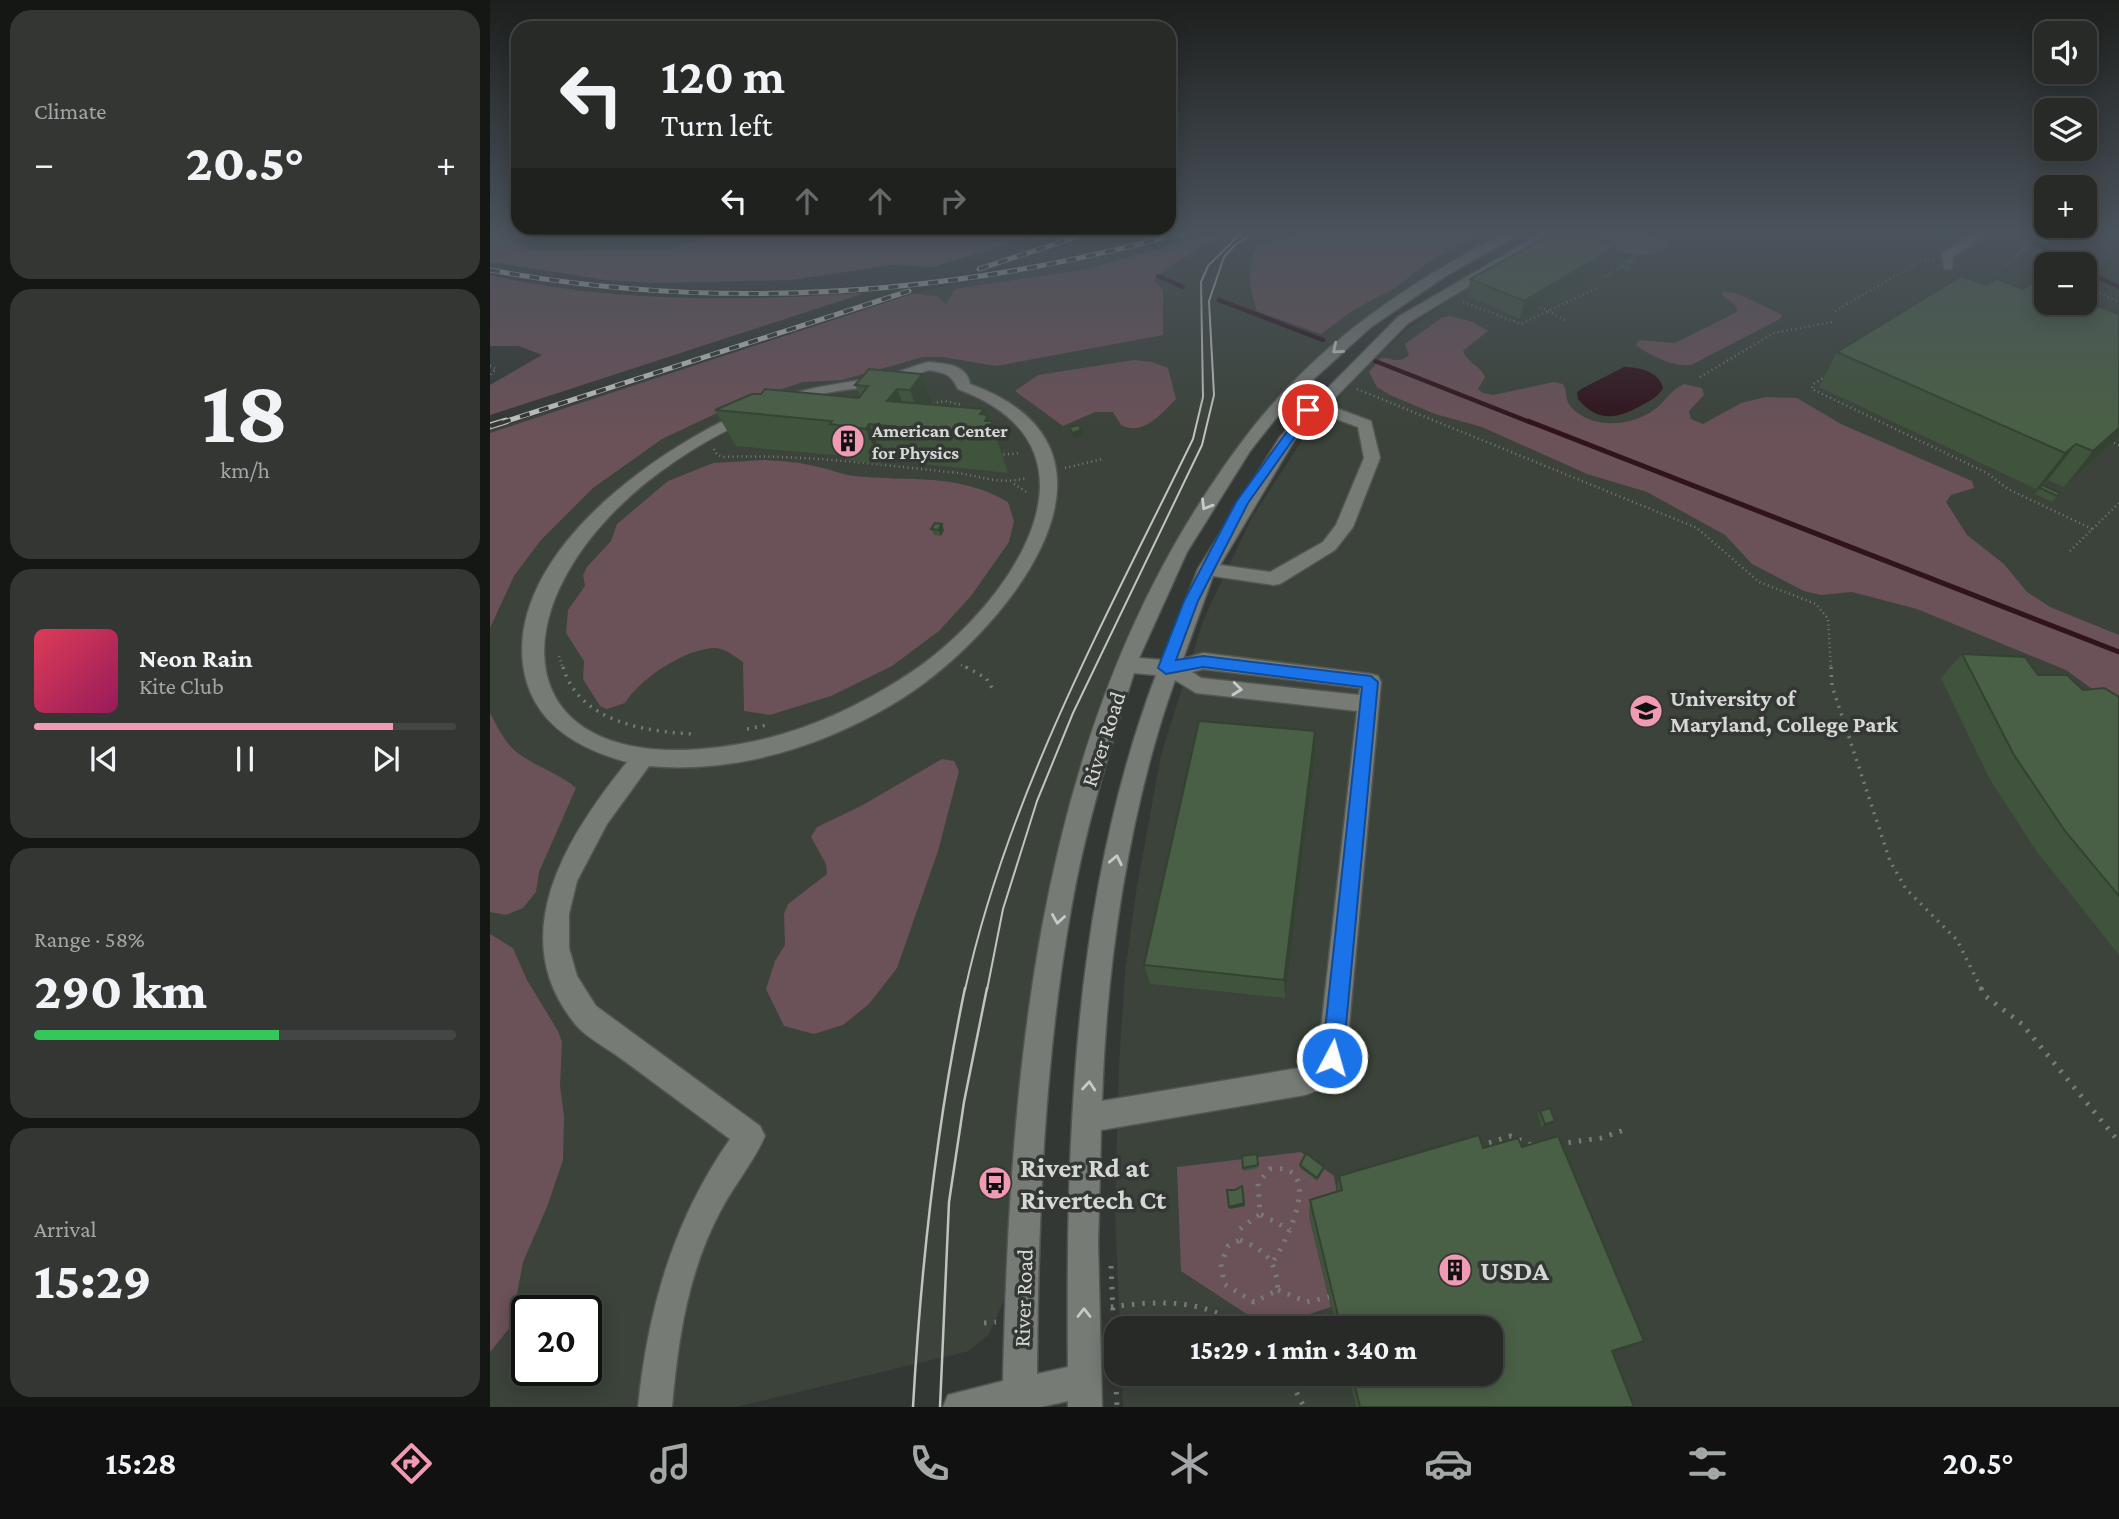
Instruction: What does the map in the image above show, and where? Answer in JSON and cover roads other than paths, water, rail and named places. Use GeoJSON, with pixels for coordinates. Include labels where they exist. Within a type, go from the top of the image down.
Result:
{"type":"FeatureCollection","features":[{"type":"Feature","properties":{"kind":"street","name":"River Road"},"geometry":{"type":"LineString","coordinates":[[1020,1401],[1031,1139],[1048,980],[1081,807],[1128,665],[1174,560],[1203,509],[1242,450],[1273,412],[1330,354],[1403,298]]}},
{"type":"Feature","properties":{"kind":"street","name":"River Road"},"geometry":{"type":"LineString","coordinates":[[1084,1394],[1087,1120],[1111,880],[1147,725],[1207,569],[1257,478],[1313,405],[1363,354],[1433,298]]}},
{"type":"Feature","properties":{"kind":"street"},"geometry":{"type":"LineString","coordinates":[[929,366],[952,369],[964,379],[963,386],[990,396],[1016,414],[1038,442],[1035,473],[1044,519],[1026,562],[992,610],[948,653],[880,701],[798,738],[727,756],[677,760],[643,758],[592,743],[554,716],[536,682],[533,640],[548,590],[576,543],[616,500],[664,462],[712,432],[779,402],[833,387],[892,379],[929,366]]}},
{"type":"Feature","properties":{"kind":"street"},"geometry":{"type":"LineString","coordinates":[[1207,569],[1273,579],[1329,546],[1344,527],[1371,458],[1365,425],[1313,405]]}},
{"type":"Feature","properties":{"kind":"street"},"geometry":{"type":"LineString","coordinates":[[1087,1120],[1111,1112],[1304,1081],[1318,1077],[1328,1068],[1333,1049],[1369,693],[1196,685],[1170,668],[1128,665]]}},
{"type":"Feature","properties":{"kind":"street"},"geometry":{"type":"LineString","coordinates":[[643,758],[595,819],[574,854],[562,888],[556,920],[554,948],[559,972],[569,995],[586,1016],[750,1136],[727,1167],[705,1207],[672,1289],[663,1335],[655,1407]]}},
{"type":"Feature","properties":{"kind":"street"},"geometry":{"type":"LineString","coordinates":[[960,1407],[1084,1394]]}},
{"type":"Feature","properties":{"kind":"waterway"},"geometry":{"type":"LineString","coordinates":[[1219,300],[1323,340]]}},
{"type":"Feature","properties":{"kind":"waterway"},"geometry":{"type":"LineString","coordinates":[[1375,361],[1532,423]]}},
{"type":"Feature","properties":{"kind":"waterway"},"geometry":{"type":"LineString","coordinates":[[1528,421],[2119,652]]}},
{"type":"Feature","properties":{"kind":"tram line"},"geometry":{"type":"LineString","coordinates":[[965,990],[984,917],[1033,777],[1094,640],[1193,439],[1203,397],[1201,298]]}},
{"type":"Feature","properties":{"kind":"tram line"},"geometry":{"type":"LineString","coordinates":[[987,990],[1003,909],[1037,801],[1073,713],[1202,445],[1214,395],[1210,298]]}},
{"type":"Feature","properties":{"kind":"tram line"},"geometry":{"type":"LineString","coordinates":[[913,1407],[931,1196],[965,988]]}},
{"type":"Feature","properties":{"kind":"tram line"},"geometry":{"type":"LineString","coordinates":[[940,1407],[949,1202],[964,1102],[987,988]]}},
{"type":"Feature","properties":{"kind":"railway"},"geometry":{"type":"LineString","coordinates":[[501,423],[888,298]]}},
{"type":"Feature","properties":{"kind":"railway"},"geometry":{"type":"LineString","coordinates":[[490,426],[506,421]]}},
{"type":"Feature","properties":{"kind":"place","name":"American Center for Physics"},"geometry":{"type":"Point","coordinates":[848,441]}},
{"type":"Feature","properties":{"kind":"place","name":"University of Maryland, College Park"},"geometry":{"type":"Point","coordinates":[1646,711]}},
{"type":"Feature","properties":{"kind":"place","name":"River Rd at Rivertech Ct"},"geometry":{"type":"Point","coordinates":[995,1183]}},
{"type":"Feature","properties":{"kind":"place","name":"USDA"},"geometry":{"type":"Point","coordinates":[1455,1270]}}]}
